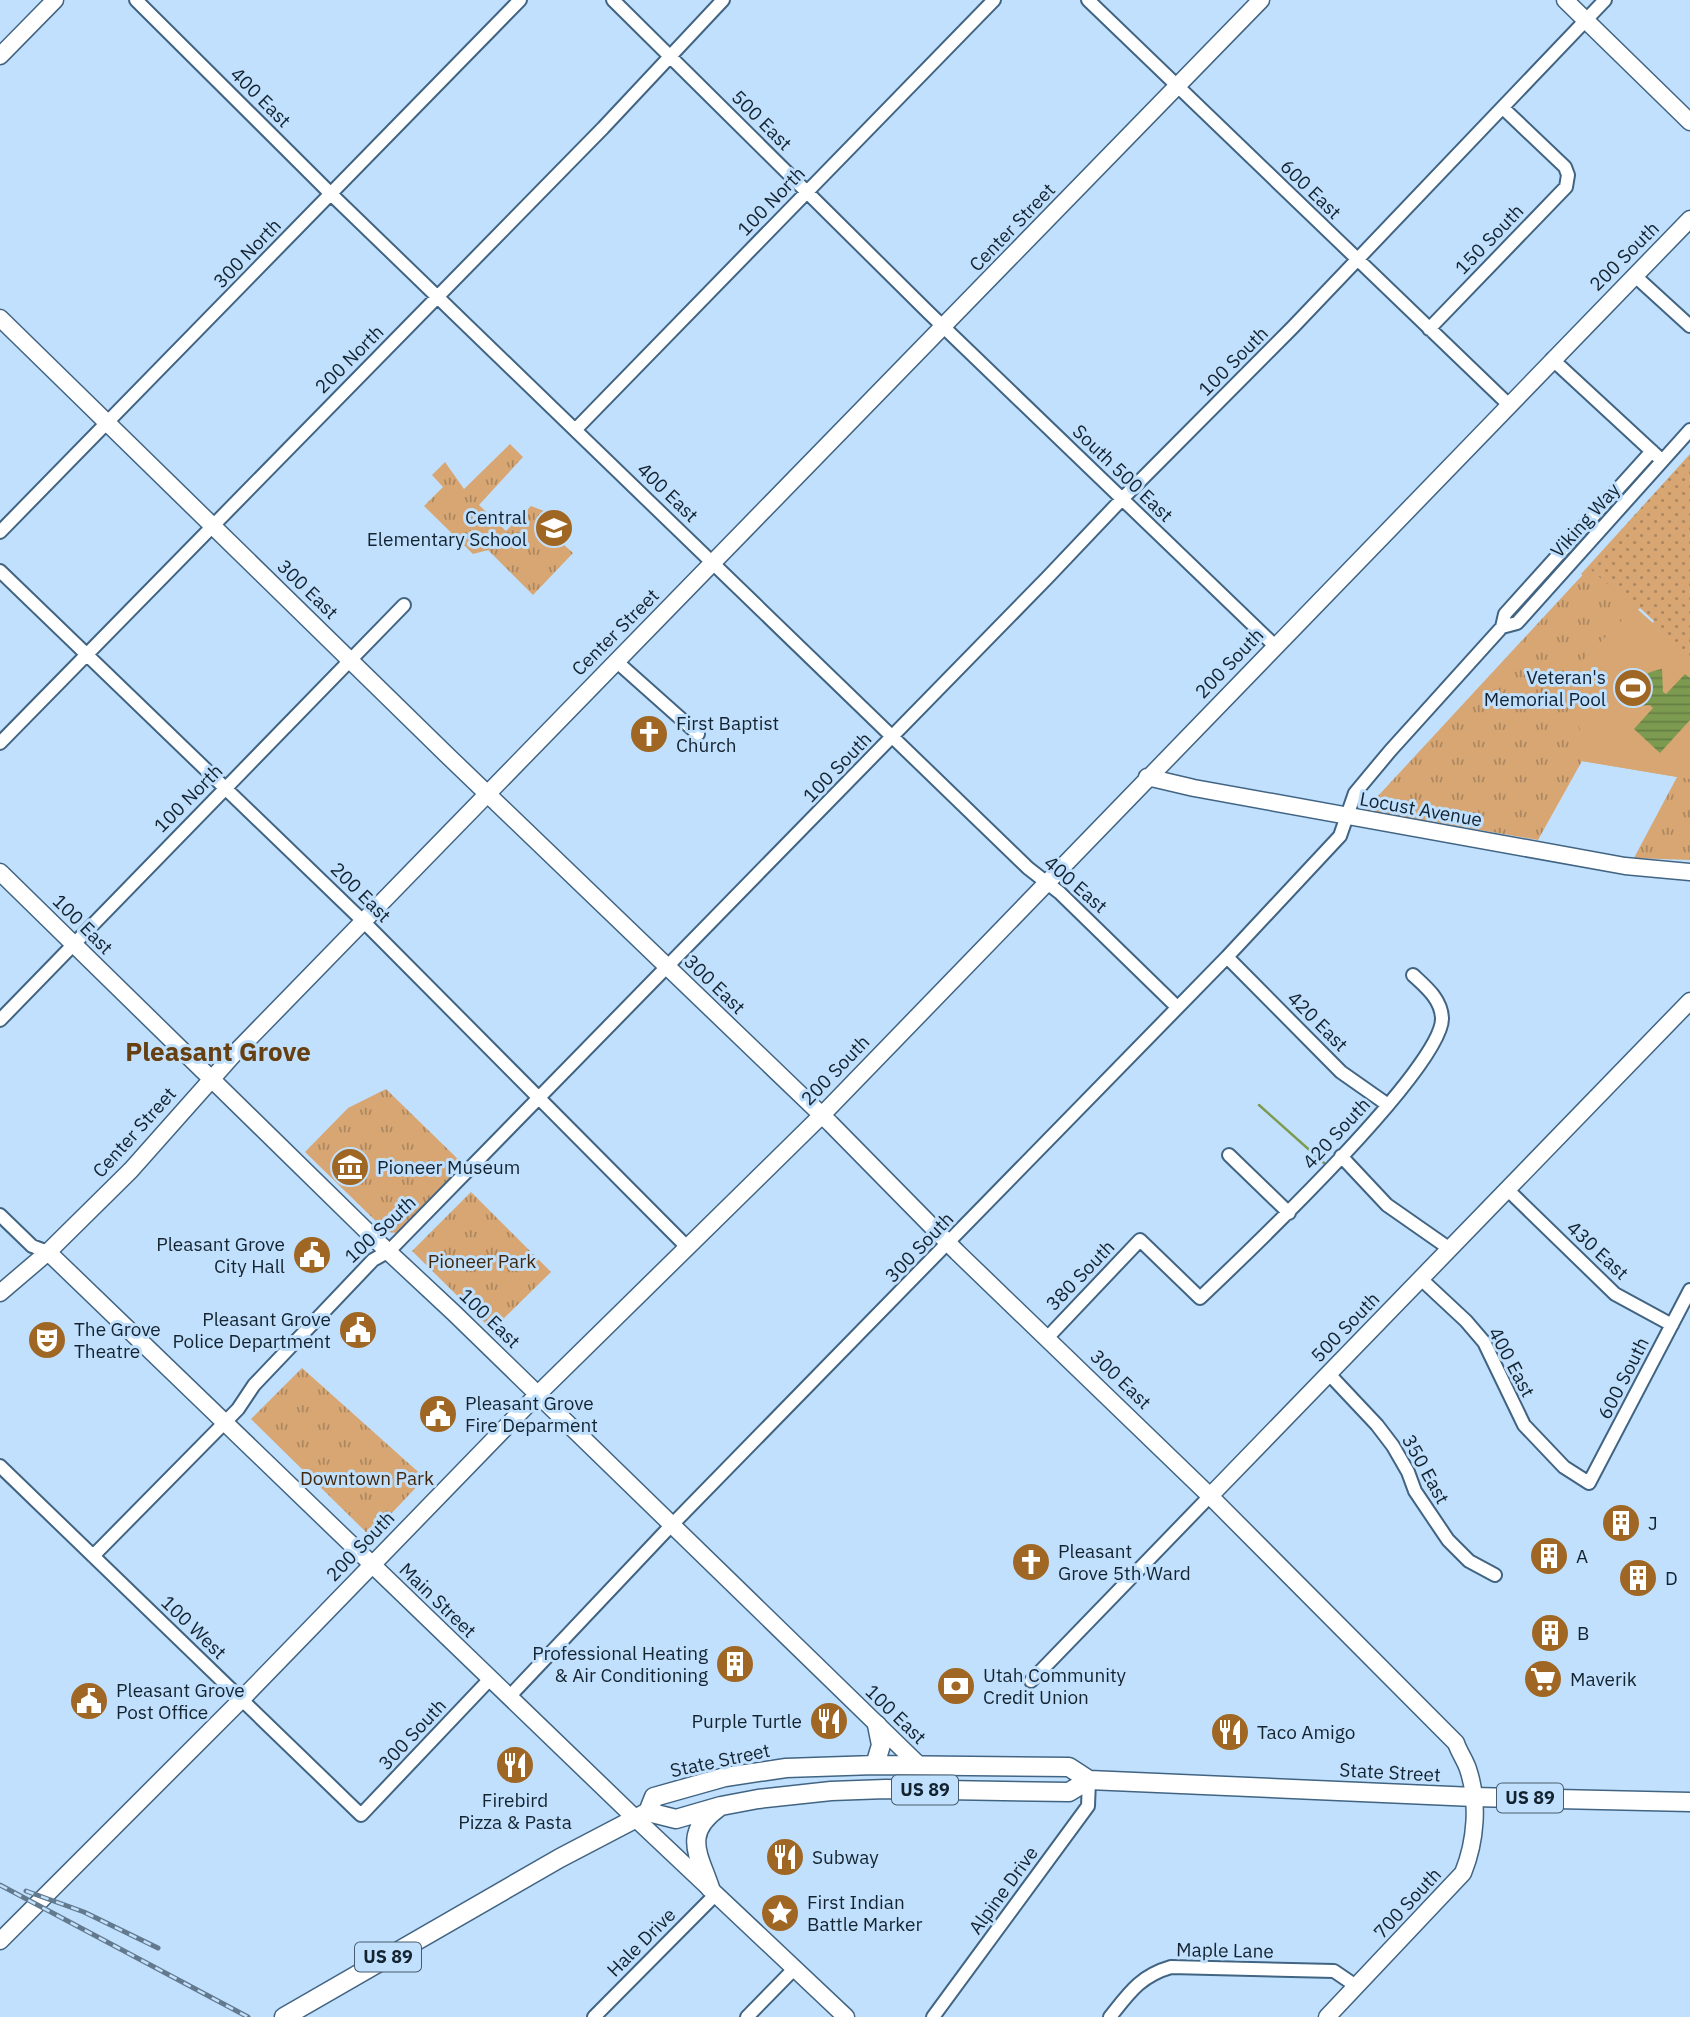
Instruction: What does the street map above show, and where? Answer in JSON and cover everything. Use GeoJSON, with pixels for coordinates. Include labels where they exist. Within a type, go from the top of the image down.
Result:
{"type":"FeatureCollection","features":[{"type":"Feature","properties":{"kind":"main road"},"geometry":{"type":"LineString","coordinates":[[874,1765],[881,1745],[877,1725]]}},
{"type":"Feature","properties":{"kind":"main road","name":"State Street"},"geometry":{"type":"LineString","coordinates":[[284,2017],[493,1896],[641,1815],[654,1797],[725,1777],[786,1768],[874,1765],[920,1772],[960,1766],[1069,1767],[1089,1780],[1474,1797],[1690,1802]]}},
{"type":"Feature","properties":{"kind":"main road"},"geometry":{"type":"LineString","coordinates":[[800,1793],[831,1779],[920,1772],[1022,1781],[1042,1791]]}},
{"type":"Feature","properties":{"kind":"main road","name":"State Street"},"geometry":{"type":"LineString","coordinates":[[641,1815],[676,1819],[720,1806],[800,1793],[886,1789],[1069,1792],[1089,1780]]}},
{"type":"Feature","properties":{"kind":"main road"},"geometry":{"type":"LineString","coordinates":[[713,1891],[697,1856],[695,1837],[704,1821],[720,1806]]}},
{"type":"Feature","properties":{"kind":"street"},"geometry":{"type":"LineString","coordinates":[[0,57],[55,0]]}},
{"type":"Feature","properties":{"kind":"street","name":"400 East"},"geometry":{"type":"LineString","coordinates":[[136,0],[331,194],[712,563],[1028,868],[1177,1007]]}},
{"type":"Feature","properties":{"kind":"street","name":"300 North"},"geometry":{"type":"LineString","coordinates":[[0,532],[520,0]]}},
{"type":"Feature","properties":{"kind":"street","name":"500 East"},"geometry":{"type":"LineString","coordinates":[[612,0],[944,327]]}},
{"type":"Feature","properties":{"kind":"street","name":"200 North"},"geometry":{"type":"LineString","coordinates":[[0,743],[603,128],[723,0]]}},
{"type":"Feature","properties":{"kind":"street","name":"100 North"},"geometry":{"type":"LineString","coordinates":[[576,429],[993,0]]}},
{"type":"Feature","properties":{"kind":"street","name":"600 East"},"geometry":{"type":"LineString","coordinates":[[1088,0],[1508,404]]}},
{"type":"Feature","properties":{"kind":"street","name":"Center Street"},"geometry":{"type":"LineString","coordinates":[[0,1293],[48,1252],[131,1170],[211,1078],[1261,0]]}},
{"type":"Feature","properties":{"kind":"street"},"geometry":{"type":"LineString","coordinates":[[1565,0],[1690,122]]}},
{"type":"Feature","properties":{"kind":"street","name":"100 South"},"geometry":{"type":"LineString","coordinates":[[93,1556],[242,1405],[254,1385],[373,1260],[389,1251],[540,1099],[1122,499],[1357,261],[1605,0]]}},
{"type":"Feature","properties":{"kind":"street","name":"150 South"},"geometry":{"type":"LineString","coordinates":[[1429,329],[1566,187],[1567,171],[1503,108]]}},
{"type":"Feature","properties":{"kind":"street","name":"200 South"},"geometry":{"type":"LineString","coordinates":[[0,1941],[241,1700],[537,1394],[822,1115],[1690,219]]}},
{"type":"Feature","properties":{"kind":"street"},"geometry":{"type":"LineString","coordinates":[[1634,275],[1690,326]]}},
{"type":"Feature","properties":{"kind":"street","name":"300 East"},"geometry":{"type":"LineString","coordinates":[[0,318],[822,1115],[948,1244],[1048,1337],[1210,1496],[1456,1743],[1468,1769],[1474,1797]]}},
{"type":"Feature","properties":{"kind":"street","name":"South 500 East"},"geometry":{"type":"LineString","coordinates":[[944,327],[1275,646]]}},
{"type":"Feature","properties":{"kind":"street"},"geometry":{"type":"LineString","coordinates":[[1552,359],[1662,460]]}},
{"type":"Feature","properties":{"kind":"street","name":"Viking Way"},"geometry":{"type":"LineString","coordinates":[[1502,627],[1517,623],[1690,430]]}},
{"type":"Feature","properties":{"kind":"street","name":"Viking Way"},"geometry":{"type":"LineString","coordinates":[[1346,817],[1355,793],[1502,627],[1505,614],[1652,451]]}},
{"type":"Feature","properties":{"kind":"street","name":"200 East"},"geometry":{"type":"LineString","coordinates":[[0,571],[363,921],[687,1247]]}},
{"type":"Feature","properties":{"kind":"street","name":"100 North"},"geometry":{"type":"LineString","coordinates":[[0,1020],[404,604]]}},
{"type":"Feature","properties":{"kind":"street"},"geometry":{"type":"LineString","coordinates":[[616,661],[698,734]]}},
{"type":"Feature","properties":{"kind":"street","name":"Locust Avenue"},"geometry":{"type":"LineString","coordinates":[[1147,777],[1346,817],[1625,866],[1690,872]]}},
{"type":"Feature","properties":{"kind":"street","name":"300 South"},"geometry":{"type":"LineString","coordinates":[[509,1697],[1227,957],[1340,836],[1346,817]]}},
{"type":"Feature","properties":{"kind":"street","name":"100 East"},"geometry":{"type":"LineString","coordinates":[[0,872],[877,1725],[920,1772]]}},
{"type":"Feature","properties":{"kind":"street","name":"420 East"},"geometry":{"type":"LineString","coordinates":[[1227,957],[1341,1072],[1388,1105]]}},
{"type":"Feature","properties":{"kind":"street","name":"420 South"},"geometry":{"type":"LineString","coordinates":[[1140,1240],[1200,1298],[1289,1213],[1388,1105],[1437,1041],[1442,1017],[1433,993],[1413,975]]}},
{"type":"Feature","properties":{"kind":"street","name":"500 South"},"geometry":{"type":"LineString","coordinates":[[1031,1681],[1690,1001]]}},
{"type":"Feature","properties":{"kind":"street"},"geometry":{"type":"LineString","coordinates":[[1229,1155],[1289,1213]]}},
{"type":"Feature","properties":{"kind":"street"},"geometry":{"type":"LineString","coordinates":[[1342,1156],[1387,1205],[1450,1248]]}},
{"type":"Feature","properties":{"kind":"street","name":"430 East"},"geometry":{"type":"LineString","coordinates":[[1508,1189],[1615,1294],[1672,1325]]}},
{"type":"Feature","properties":{"kind":"street","name":"Main Street"},"geometry":{"type":"LineString","coordinates":[[0,1215],[32,1246],[48,1252],[226,1421],[490,1679],[641,1815],[713,1891],[846,2017]]}},
{"type":"Feature","properties":{"kind":"street","name":"380 South"},"geometry":{"type":"LineString","coordinates":[[1048,1337],[1140,1240]]}},
{"type":"Feature","properties":{"kind":"street","name":"400 East"},"geometry":{"type":"LineString","coordinates":[[1421,1279],[1466,1321],[1484,1342],[1524,1425],[1564,1467],[1589,1483]]}},
{"type":"Feature","properties":{"kind":"street","name":"600 South"},"geometry":{"type":"LineString","coordinates":[[1589,1483],[1690,1290]]}},
{"type":"Feature","properties":{"kind":"street","name":"350 East"},"geometry":{"type":"LineString","coordinates":[[1329,1374],[1393,1446],[1415,1491],[1448,1541],[1469,1561],[1496,1575]]}},
{"type":"Feature","properties":{"kind":"street","name":"100 West"},"geometry":{"type":"LineString","coordinates":[[0,1466],[361,1815]]}},
{"type":"Feature","properties":{"kind":"street","name":"300 South"},"geometry":{"type":"LineString","coordinates":[[361,1815],[490,1679]]}},
{"type":"Feature","properties":{"kind":"street","name":"Alpine Drive"},"geometry":{"type":"LineString","coordinates":[[933,2017],[1088,1806],[1089,1780]]}},
{"type":"Feature","properties":{"kind":"street","name":"700 South"},"geometry":{"type":"LineString","coordinates":[[1327,2017],[1463,1873],[1470,1857],[1473,1839],[1474,1797]]}},
{"type":"Feature","properties":{"kind":"street","name":"Hale Drive"},"geometry":{"type":"LineString","coordinates":[[594,2017],[713,1891]]}},
{"type":"Feature","properties":{"kind":"street","name":"Maple Lane"},"geometry":{"type":"LineString","coordinates":[[1110,2017],[1137,1984],[1154,1972],[1171,1967],[1334,1971],[1356,1986]]}},
{"type":"Feature","properties":{"kind":"street"},"geometry":{"type":"LineString","coordinates":[[747,2017],[795,1968]]}},
{"type":"Feature","properties":{"kind":"green space"},"geometry":{"type":"Polygon","coordinates":[[[510,444],[523,457],[479,505],[506,531],[531,506],[552,514],[542,525],[573,553],[533,595],[488,550],[473,554],[424,506],[443,487],[432,475],[445,462],[464,489],[510,444]]]}},
{"type":"Feature","properties":{"kind":"green space"},"geometry":{"type":"Polygon","coordinates":[[[1690,454],[1690,664],[1649,628],[1654,621],[1640,608],[1636,612],[1581,574],[1690,454]]]}},
{"type":"Feature","properties":{"kind":"green space"},"geometry":{"type":"Polygon","coordinates":[[[1589,568],[1690,656],[1690,860],[1634,858],[1677,777],[1582,761],[1538,840],[1365,810],[1589,568]]]}},
{"type":"Feature","properties":{"kind":"green space","name":"Veteran's Memorial Pool"},"geometry":{"type":"Polygon","coordinates":[[[1635,607],[1690,656],[1690,779],[1582,761],[1582,733],[1572,714],[1587,699],[1566,677],[1635,607]]]}},
{"type":"Feature","properties":{"kind":"green space","name":"Pioneer Park"},"geometry":{"type":"Polygon","coordinates":[[[386,1089],[464,1165],[397,1233],[387,1232],[305,1152],[348,1108],[386,1089]]]}},
{"type":"Feature","properties":{"kind":"green space","name":"Pioneer Park"},"geometry":{"type":"Polygon","coordinates":[[[471,1192],[551,1272],[492,1330],[412,1251],[471,1192]]]}},
{"type":"Feature","properties":{"kind":"green space","name":"Downtown Park"},"geometry":{"type":"Polygon","coordinates":[[[302,1368],[425,1478],[370,1536],[251,1419],[302,1368]]]}},
{"type":"Feature","properties":{"kind":"shaded area"},"geometry":{"type":"Polygon","coordinates":[[[1662,669],[1663,692],[1666,694],[1685,674],[1690,678],[1690,720],[1660,753],[1634,729],[1653,708],[1650,705],[1628,707],[1631,693],[1638,681],[1648,673],[1662,669]]]}},
{"type":"Feature","properties":{"kind":"waterway"},"geometry":{"type":"LineString","coordinates":[[1259,1105],[1324,1163]]}},
{"type":"Feature","properties":{"kind":"railway"},"geometry":{"type":"LineString","coordinates":[[0,1885],[248,2017]]}},
{"type":"Feature","properties":{"kind":"railway"},"geometry":{"type":"LineString","coordinates":[[26,1891],[84,1912],[158,1948]]}},
{"type":"Feature","properties":{"kind":"place","name":"Central Elementary School"},"geometry":{"type":"Point","coordinates":[554,528]}},
{"type":"Feature","properties":{"kind":"place","name":"Veteran's Memorial Pool"},"geometry":{"type":"Point","coordinates":[1633,688]}},
{"type":"Feature","properties":{"kind":"place","name":"First Baptist Church"},"geometry":{"type":"Point","coordinates":[649,734]}},
{"type":"Feature","properties":{"kind":"place","name":"Pioneer Museum"},"geometry":{"type":"Point","coordinates":[350,1167]}},
{"type":"Feature","properties":{"kind":"place","name":"Pleasant Grove City Hall"},"geometry":{"type":"Point","coordinates":[312,1255]}},
{"type":"Feature","properties":{"kind":"place","name":"Pleasant Grove Police Department"},"geometry":{"type":"Point","coordinates":[358,1330]}},
{"type":"Feature","properties":{"kind":"place","name":"The Grove Theatre"},"geometry":{"type":"Point","coordinates":[47,1340]}},
{"type":"Feature","properties":{"kind":"place","name":"Pleasant Grove Fire Deparment"},"geometry":{"type":"Point","coordinates":[438,1414]}},
{"type":"Feature","properties":{"kind":"place","name":"J"},"geometry":{"type":"Point","coordinates":[1621,1523]}},
{"type":"Feature","properties":{"kind":"place","name":"A"},"geometry":{"type":"Point","coordinates":[1549,1556]}},
{"type":"Feature","properties":{"kind":"place","name":"Pleasant Grove 5th Ward"},"geometry":{"type":"Point","coordinates":[1031,1562]}},
{"type":"Feature","properties":{"kind":"place","name":"D"},"geometry":{"type":"Point","coordinates":[1638,1578]}},
{"type":"Feature","properties":{"kind":"place","name":"B"},"geometry":{"type":"Point","coordinates":[1550,1633]}},
{"type":"Feature","properties":{"kind":"place","name":"Professional Heating & Air Conditioning"},"geometry":{"type":"Point","coordinates":[735,1664]}},
{"type":"Feature","properties":{"kind":"place","name":"Maverik"},"geometry":{"type":"Point","coordinates":[1543,1679]}},
{"type":"Feature","properties":{"kind":"place","name":"Utah Community Credit Union"},"geometry":{"type":"Point","coordinates":[956,1686]}},
{"type":"Feature","properties":{"kind":"place","name":"Pleasant Grove Post Office"},"geometry":{"type":"Point","coordinates":[89,1701]}},
{"type":"Feature","properties":{"kind":"place","name":"Purple Turtle"},"geometry":{"type":"Point","coordinates":[829,1721]}},
{"type":"Feature","properties":{"kind":"place","name":"Taco Amigo"},"geometry":{"type":"Point","coordinates":[1230,1732]}},
{"type":"Feature","properties":{"kind":"place","name":"Firebird Pizza & Pasta"},"geometry":{"type":"Point","coordinates":[515,1765]}},
{"type":"Feature","properties":{"kind":"place","name":"Subway"},"geometry":{"type":"Point","coordinates":[785,1857]}},
{"type":"Feature","properties":{"kind":"place","name":"First Indian Battle Marker"},"geometry":{"type":"Point","coordinates":[780,1913]}},
{"type":"Feature","properties":{"kind":"district","name":"Pleasant Grove"},"geometry":{"type":"Point","coordinates":[218,1052]}}]}
